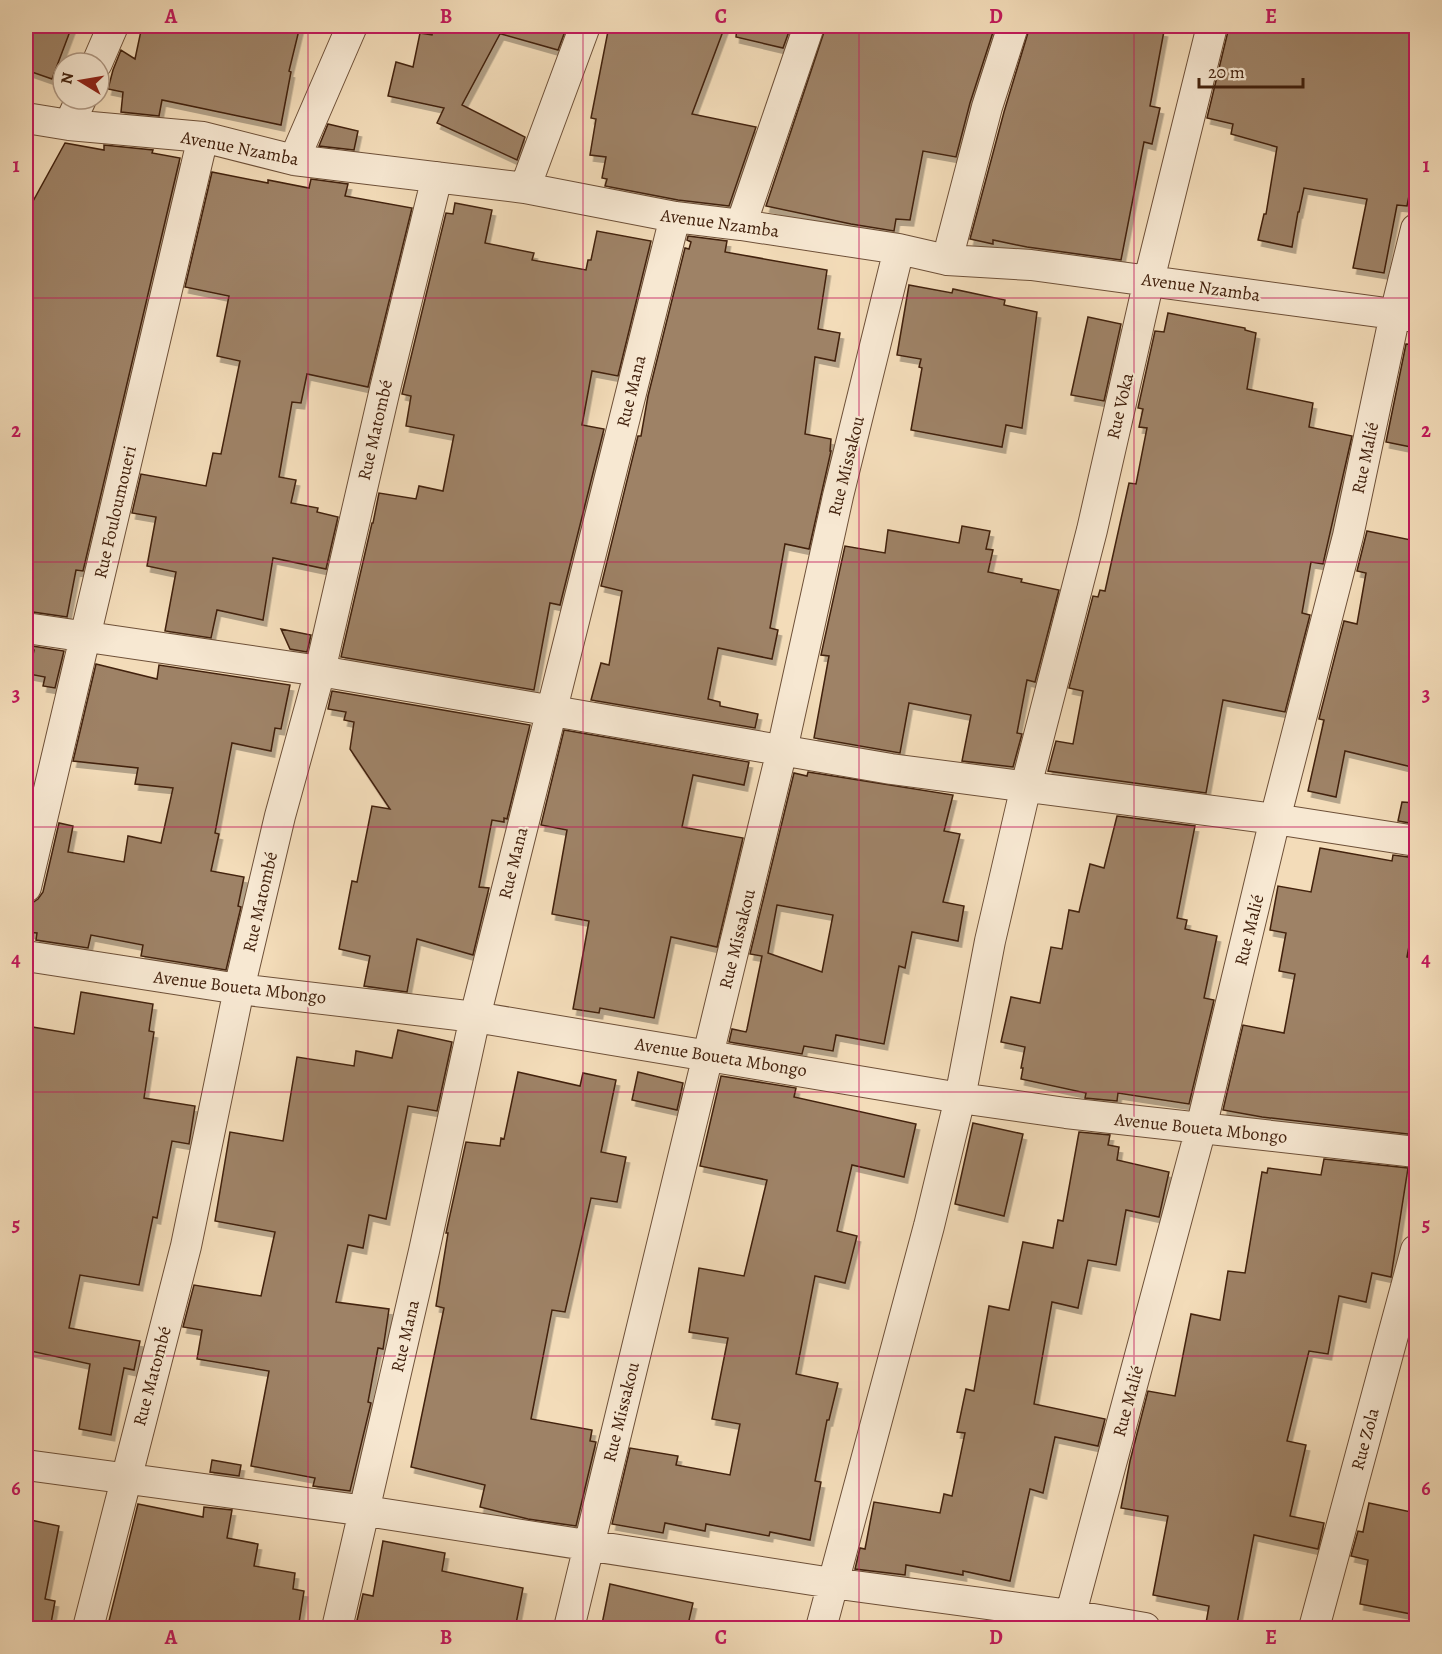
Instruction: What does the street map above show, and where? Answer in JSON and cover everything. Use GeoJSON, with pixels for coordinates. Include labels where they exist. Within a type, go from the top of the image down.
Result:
{"type":"FeatureCollection","features":[{"type":"Feature","properties":{"kind":"street"},"geometry":{"type":"LineString","coordinates":[[102,51],[113,26]]}},
{"type":"Feature","properties":{"kind":"street"},"geometry":{"type":"LineString","coordinates":[[294,160],[352,26]]}},
{"type":"Feature","properties":{"kind":"street"},"geometry":{"type":"LineString","coordinates":[[525,188],[585,26]]}},
{"type":"Feature","properties":{"kind":"street"},"geometry":{"type":"LineString","coordinates":[[741,225],[809,26]]}},
{"type":"Feature","properties":{"kind":"street"},"geometry":{"type":"LineString","coordinates":[[947,260],[987,107],[1013,26]]}},
{"type":"Feature","properties":{"kind":"street","name":"Rue Voka"},"geometry":{"type":"LineString","coordinates":[[821,1629],[929,1226],[960,1098],[990,941],[1026,786],[1092,530],[1149,280],[1212,26]]}},
{"type":"Feature","properties":{"kind":"street","name":"Avenue Nzamba"},"geometry":{"type":"LineString","coordinates":[[26,118],[75,112],[203,137],[294,160],[525,188],[675,218],[741,225],[899,249],[947,260],[1031,265],[1406,316]]}},
{"type":"Feature","properties":{"kind":"street","name":"Rue Fouloumoueri"},"geometry":{"type":"LineString","coordinates":[[26,887],[203,137]]}},
{"type":"Feature","properties":{"kind":"street","name":"Rue Matombé"},"geometry":{"type":"LineString","coordinates":[[88,1629],[186,1246],[239,988],[280,816],[320,671],[437,177]]}},
{"type":"Feature","properties":{"kind":"street","name":"Rue Mana"},"geometry":{"type":"LineString","coordinates":[[337,1629],[366,1511],[475,1017],[675,218]]}},
{"type":"Feature","properties":{"kind":"street","name":"Rue Malié"},"geometry":{"type":"LineString","coordinates":[[1069,1622],[1201,1128],[1275,819],[1406,316],[1416,228]]}},
{"type":"Feature","properties":{"kind":"street","name":"Rue Missakou"},"geometry":{"type":"LineString","coordinates":[[569,1629],[782,750],[838,496],[899,249]]}},
{"type":"Feature","properties":{"kind":"street"},"geometry":{"type":"LineString","coordinates":[[26,628],[320,671],[891,769],[1275,819],[1416,841]]}},
{"type":"Feature","properties":{"kind":"street","name":"Avenue Boueta Mbongo"},"geometry":{"type":"LineString","coordinates":[[26,956],[239,988],[475,1017],[960,1098],[1066,1113],[1416,1152]]}},
{"type":"Feature","properties":{"kind":"street","name":"Rue Zola"},"geometry":{"type":"LineString","coordinates":[[1314,1629],[1416,1250]]}},
{"type":"Feature","properties":{"kind":"street"},"geometry":{"type":"LineString","coordinates":[[26,1465],[366,1511],[832,1582],[1069,1622],[1145,1629]]}},
{"type":"Feature","properties":{"kind":"building"},"geometry":{"type":"Polygon","coordinates":[[[35,26],[72,26],[63,51],[51,51],[51,79],[26,70],[26,53],[35,26]]]}},
{"type":"Feature","properties":{"kind":"building"},"geometry":{"type":"Polygon","coordinates":[[[142,26],[300,26],[289,71],[291,72],[281,125],[162,100],[159,116],[121,112],[123,92],[111,90],[113,70],[121,50],[135,59],[142,26]]]}},
{"type":"Feature","properties":{"kind":"building"},"geometry":{"type":"Polygon","coordinates":[[[434,26],[567,26],[558,50],[501,34],[501,32],[462,105],[525,137],[517,160],[437,123],[444,108],[388,96],[396,62],[413,67],[420,33],[432,35],[434,26]]]}},
{"type":"Feature","properties":{"kind":"building"},"geometry":{"type":"Polygon","coordinates":[[[609,26],[725,26],[692,114],[756,127],[729,206],[678,200],[605,186],[607,179],[602,178],[606,157],[590,155],[596,119],[591,118],[609,26]]]}},
{"type":"Feature","properties":{"kind":"building"},"geometry":{"type":"Polygon","coordinates":[[[737,26],[791,26],[783,48],[736,37],[737,26]]]}},
{"type":"Feature","properties":{"kind":"building"},"geometry":{"type":"Polygon","coordinates":[[[826,26],[995,26],[970,103],[956,157],[923,151],[910,220],[896,219],[894,231],[766,206],[826,26]]]}},
{"type":"Feature","properties":{"kind":"building"},"geometry":{"type":"Polygon","coordinates":[[[1030,26],[1133,26],[1164,31],[1150,106],[1160,108],[1152,144],[1144,142],[1121,260],[993,240],[993,244],[970,239],[1030,26]]]}},
{"type":"Feature","properties":{"kind":"building"},"geometry":{"type":"Polygon","coordinates":[[[1253,26],[1416,26],[1416,160],[1407,206],[1397,205],[1384,273],[1353,268],[1367,199],[1304,188],[1292,247],[1258,240],[1264,214],[1266,214],[1277,147],[1231,134],[1233,124],[1207,118],[1229,27],[1252,31],[1253,26]]]}},
{"type":"Feature","properties":{"kind":"building"},"geometry":{"type":"Polygon","coordinates":[[[328,124],[358,131],[354,150],[319,146],[328,124]]]}},
{"type":"Feature","properties":{"kind":"building"},"geometry":{"type":"Polygon","coordinates":[[[65,143],[104,150],[104,145],[153,150],[152,153],[180,158],[83,571],[76,570],[67,617],[26,611],[26,214],[65,143]]]}},
{"type":"Feature","properties":{"kind":"building"},"geometry":{"type":"Polygon","coordinates":[[[212,172],[309,188],[311,179],[348,184],[345,196],[412,208],[368,387],[307,374],[301,403],[292,402],[279,477],[296,480],[291,503],[318,508],[317,512],[338,517],[326,569],[273,558],[263,620],[217,610],[211,638],[165,631],[176,572],[147,566],[156,517],[132,513],[141,474],[206,486],[213,453],[221,454],[240,361],[217,356],[229,296],[185,287],[212,172]]]}},
{"type":"Feature","properties":{"kind":"building"},"geometry":{"type":"Polygon","coordinates":[[[455,203],[492,210],[485,243],[534,253],[532,260],[586,270],[588,260],[591,260],[597,231],[651,241],[618,376],[592,371],[582,425],[604,429],[560,605],[550,603],[534,690],[341,657],[379,493],[416,499],[419,486],[443,491],[454,435],[406,426],[411,396],[402,394],[446,213],[453,214],[455,203]]]}},
{"type":"Feature","properties":{"kind":"building"},"geometry":{"type":"Polygon","coordinates":[[[688,236],[727,241],[725,252],[827,270],[818,329],[840,333],[835,361],[815,357],[805,434],[831,439],[831,451],[809,549],[785,544],[770,628],[778,630],[772,659],[718,648],[708,699],[720,702],[720,706],[758,714],[755,728],[591,700],[601,663],[609,665],[622,591],[601,586],[638,436],[641,436],[648,396],[685,248],[689,249],[691,242],[687,240],[688,236]]]}},
{"type":"Feature","properties":{"kind":"building"},"geometry":{"type":"Polygon","coordinates":[[[909,285],[952,293],[953,289],[1005,300],[1004,305],[1037,312],[1022,428],[1006,425],[1002,447],[911,430],[922,368],[919,367],[921,359],[897,355],[909,285]]]}},
{"type":"Feature","properties":{"kind":"building"},"geometry":{"type":"Polygon","coordinates":[[[1168,313],[1245,328],[1245,330],[1256,333],[1247,389],[1313,403],[1309,427],[1352,436],[1323,564],[1311,562],[1302,613],[1310,615],[1285,712],[1223,700],[1206,793],[1048,771],[1056,741],[1073,744],[1083,691],[1069,688],[1093,596],[1098,597],[1100,590],[1105,591],[1129,483],[1136,484],[1147,428],[1139,427],[1143,409],[1138,408],[1155,331],[1164,332],[1168,313]]]}},
{"type":"Feature","properties":{"kind":"building"},"geometry":{"type":"Polygon","coordinates":[[[1088,317],[1121,324],[1104,401],[1071,395],[1088,317]]]}},
{"type":"Feature","properties":{"kind":"building"},"geometry":{"type":"Polygon","coordinates":[[[1406,344],[1416,345],[1416,448],[1386,442],[1406,344]]]}},
{"type":"Feature","properties":{"kind":"building"},"geometry":{"type":"Polygon","coordinates":[[[962,526],[990,531],[986,549],[993,550],[988,572],[1059,590],[1035,682],[1027,680],[1017,733],[1022,734],[1013,767],[962,761],[971,715],[909,703],[900,753],[814,738],[829,656],[821,655],[845,546],[885,553],[888,530],[959,543],[962,526]]]}},
{"type":"Feature","properties":{"kind":"building"},"geometry":{"type":"Polygon","coordinates":[[[1367,531],[1416,541],[1416,768],[1345,751],[1336,797],[1308,791],[1324,720],[1319,719],[1344,621],[1357,624],[1366,573],[1357,571],[1367,531]]]}},
{"type":"Feature","properties":{"kind":"building"},"geometry":{"type":"Polygon","coordinates":[[[281,629],[311,635],[307,652],[290,649],[281,629]]]}},
{"type":"Feature","properties":{"kind":"building"},"geometry":{"type":"Polygon","coordinates":[[[26,645],[64,651],[55,688],[43,686],[45,677],[29,674],[34,650],[26,648],[26,645]]]}},
{"type":"Feature","properties":{"kind":"building"},"geometry":{"type":"Polygon","coordinates":[[[96,664],[157,679],[159,665],[290,685],[281,729],[275,728],[271,751],[232,743],[215,833],[219,834],[211,871],[244,877],[238,906],[241,907],[226,970],[141,956],[143,945],[91,935],[88,948],[36,940],[37,933],[26,932],[26,904],[38,899],[43,892],[59,823],[73,826],[68,852],[124,862],[128,836],[161,843],[173,788],[135,784],[138,768],[73,761],[96,664]]]}},
{"type":"Feature","properties":{"kind":"building"},"geometry":{"type":"Polygon","coordinates":[[[332,691],[530,725],[507,819],[504,818],[504,822],[492,820],[479,887],[489,888],[473,955],[417,939],[407,992],[364,986],[370,956],[339,949],[352,881],[357,882],[372,806],[390,809],[350,749],[354,722],[344,720],[346,712],[328,709],[332,691]]]}},
{"type":"Feature","properties":{"kind":"building"},"geometry":{"type":"Polygon","coordinates":[[[564,730],[749,762],[744,785],[693,775],[682,827],[743,838],[717,947],[671,937],[654,1018],[600,1008],[599,1013],[573,1009],[589,921],[552,914],[567,830],[541,825],[564,730]]]}},
{"type":"Feature","properties":{"kind":"building"},"geometry":{"type":"Polygon","coordinates":[[[808,772],[953,795],[944,831],[960,834],[943,902],[964,906],[958,941],[912,932],[905,968],[899,966],[884,1044],[836,1035],[833,1051],[804,1046],[802,1054],[729,1042],[732,1029],[746,1032],[747,1029],[762,956],[750,954],[794,773],[807,776],[808,772]],[[777,905],[768,953],[822,972],[833,915],[777,905]]]}},
{"type":"Feature","properties":{"kind":"building"},"geometry":{"type":"Polygon","coordinates":[[[1402,802],[1416,803],[1416,824],[1398,821],[1402,802]]]}},
{"type":"Feature","properties":{"kind":"building"},"geometry":{"type":"Polygon","coordinates":[[[1117,816],[1195,826],[1177,918],[1187,920],[1185,929],[1217,936],[1204,998],[1214,1000],[1189,1104],[1118,1093],[1117,1101],[1085,1098],[1086,1093],[1021,1079],[1025,1047],[1001,1042],[1011,997],[1040,1003],[1051,947],[1062,949],[1069,910],[1079,912],[1090,864],[1104,868],[1117,816]]]}},
{"type":"Feature","properties":{"kind":"building"},"geometry":{"type":"Polygon","coordinates":[[[1320,848],[1392,861],[1393,855],[1416,858],[1416,909],[1407,957],[1416,959],[1416,1135],[1262,1117],[1223,1110],[1243,1025],[1284,1033],[1295,974],[1279,971],[1286,933],[1270,930],[1278,886],[1311,892],[1320,848]]]}},
{"type":"Feature","properties":{"kind":"building"},"geometry":{"type":"Polygon","coordinates":[[[81,992],[153,1004],[149,1031],[154,1032],[144,1098],[195,1106],[189,1144],[172,1141],[157,1218],[153,1217],[139,1285],[80,1275],[69,1328],[140,1341],[134,1370],[124,1368],[111,1435],[79,1429],[90,1364],[26,1350],[26,1026],[74,1034],[81,992]]]}},
{"type":"Feature","properties":{"kind":"building"},"geometry":{"type":"Polygon","coordinates":[[[398,1030],[452,1042],[437,1111],[408,1106],[386,1219],[369,1215],[363,1248],[348,1245],[336,1302],[389,1309],[383,1349],[378,1348],[368,1402],[371,1403],[350,1491],[313,1486],[315,1478],[251,1466],[269,1371],[197,1359],[202,1330],[183,1327],[194,1285],[261,1296],[275,1232],[215,1221],[230,1132],[283,1141],[297,1057],[354,1066],[356,1051],[392,1058],[398,1030]]]}},
{"type":"Feature","properties":{"kind":"building"},"geometry":{"type":"Polygon","coordinates":[[[518,1072],[580,1086],[583,1073],[616,1080],[601,1152],[626,1157],[617,1202],[591,1198],[565,1312],[552,1310],[531,1419],[592,1430],[590,1441],[596,1442],[576,1526],[528,1519],[480,1507],[485,1485],[411,1467],[444,1308],[436,1306],[448,1233],[446,1233],[466,1142],[500,1146],[501,1138],[504,1139],[518,1072]]]}},
{"type":"Feature","properties":{"kind":"building"},"geometry":{"type":"Polygon","coordinates":[[[638,1072],[683,1083],[677,1110],[632,1100],[638,1072]]]}},
{"type":"Feature","properties":{"kind":"building"},"geometry":{"type":"Polygon","coordinates":[[[721,1076],[796,1088],[794,1097],[916,1124],[904,1177],[852,1165],[837,1231],[857,1236],[845,1283],[815,1276],[796,1374],[838,1383],[829,1420],[827,1420],[815,1481],[821,1482],[810,1540],[770,1532],[769,1536],[706,1524],[705,1531],[665,1523],[663,1533],[612,1524],[630,1448],[678,1456],[676,1465],[730,1475],[740,1424],[712,1419],[728,1338],[689,1332],[699,1268],[744,1276],[767,1180],[700,1166],[721,1076]]]}},
{"type":"Feature","properties":{"kind":"building"},"geometry":{"type":"Polygon","coordinates":[[[973,1123],[1023,1134],[1004,1216],[955,1204],[973,1123]]]}},
{"type":"Feature","properties":{"kind":"building"},"geometry":{"type":"Polygon","coordinates":[[[1079,1132],[1110,1135],[1108,1145],[1119,1147],[1117,1160],[1169,1172],[1159,1217],[1126,1210],[1116,1265],[1088,1260],[1078,1308],[1052,1302],[1034,1404],[1105,1419],[1098,1446],[1055,1437],[1043,1493],[1030,1489],[1010,1581],[963,1571],[963,1575],[906,1565],[905,1575],[855,1569],[860,1548],[865,1549],[874,1502],[940,1513],[944,1494],[952,1496],[965,1433],[957,1432],[966,1389],[974,1391],[989,1306],[1009,1310],[1023,1242],[1053,1248],[1058,1220],[1063,1221],[1079,1132]]]}},
{"type":"Feature","properties":{"kind":"building"},"geometry":{"type":"Polygon","coordinates":[[[1324,1159],[1408,1168],[1391,1277],[1372,1273],[1366,1302],[1339,1296],[1328,1354],[1309,1351],[1287,1441],[1306,1445],[1290,1516],[1324,1523],[1318,1549],[1254,1535],[1236,1629],[1205,1629],[1209,1606],[1153,1595],[1168,1516],[1121,1508],[1130,1461],[1148,1391],[1175,1396],[1191,1314],[1220,1320],[1228,1271],[1245,1273],[1262,1172],[1267,1173],[1268,1168],[1321,1175],[1324,1159]]]}},
{"type":"Feature","properties":{"kind":"building"},"geometry":{"type":"Polygon","coordinates":[[[212,1460],[241,1465],[239,1476],[210,1472],[212,1460]]]}},
{"type":"Feature","properties":{"kind":"building"},"geometry":{"type":"Polygon","coordinates":[[[1369,1503],[1416,1513],[1416,1615],[1360,1604],[1368,1560],[1351,1556],[1358,1531],[1363,1532],[1369,1503]]]}},
{"type":"Feature","properties":{"kind":"building"},"geometry":{"type":"Polygon","coordinates":[[[138,1504],[203,1517],[204,1507],[232,1510],[227,1538],[258,1544],[254,1566],[295,1573],[293,1589],[304,1591],[298,1629],[107,1629],[138,1504]]]}},
{"type":"Feature","properties":{"kind":"building"},"geometry":{"type":"Polygon","coordinates":[[[26,1519],[59,1526],[45,1599],[55,1601],[50,1629],[26,1627],[26,1519]]]}},
{"type":"Feature","properties":{"kind":"building"},"geometry":{"type":"Polygon","coordinates":[[[383,1541],[445,1553],[442,1571],[523,1588],[515,1629],[355,1629],[363,1594],[373,1596],[383,1541]]]}},
{"type":"Feature","properties":{"kind":"building"},"geometry":{"type":"Polygon","coordinates":[[[610,1584],[693,1603],[687,1629],[601,1629],[610,1584]]]}}]}
